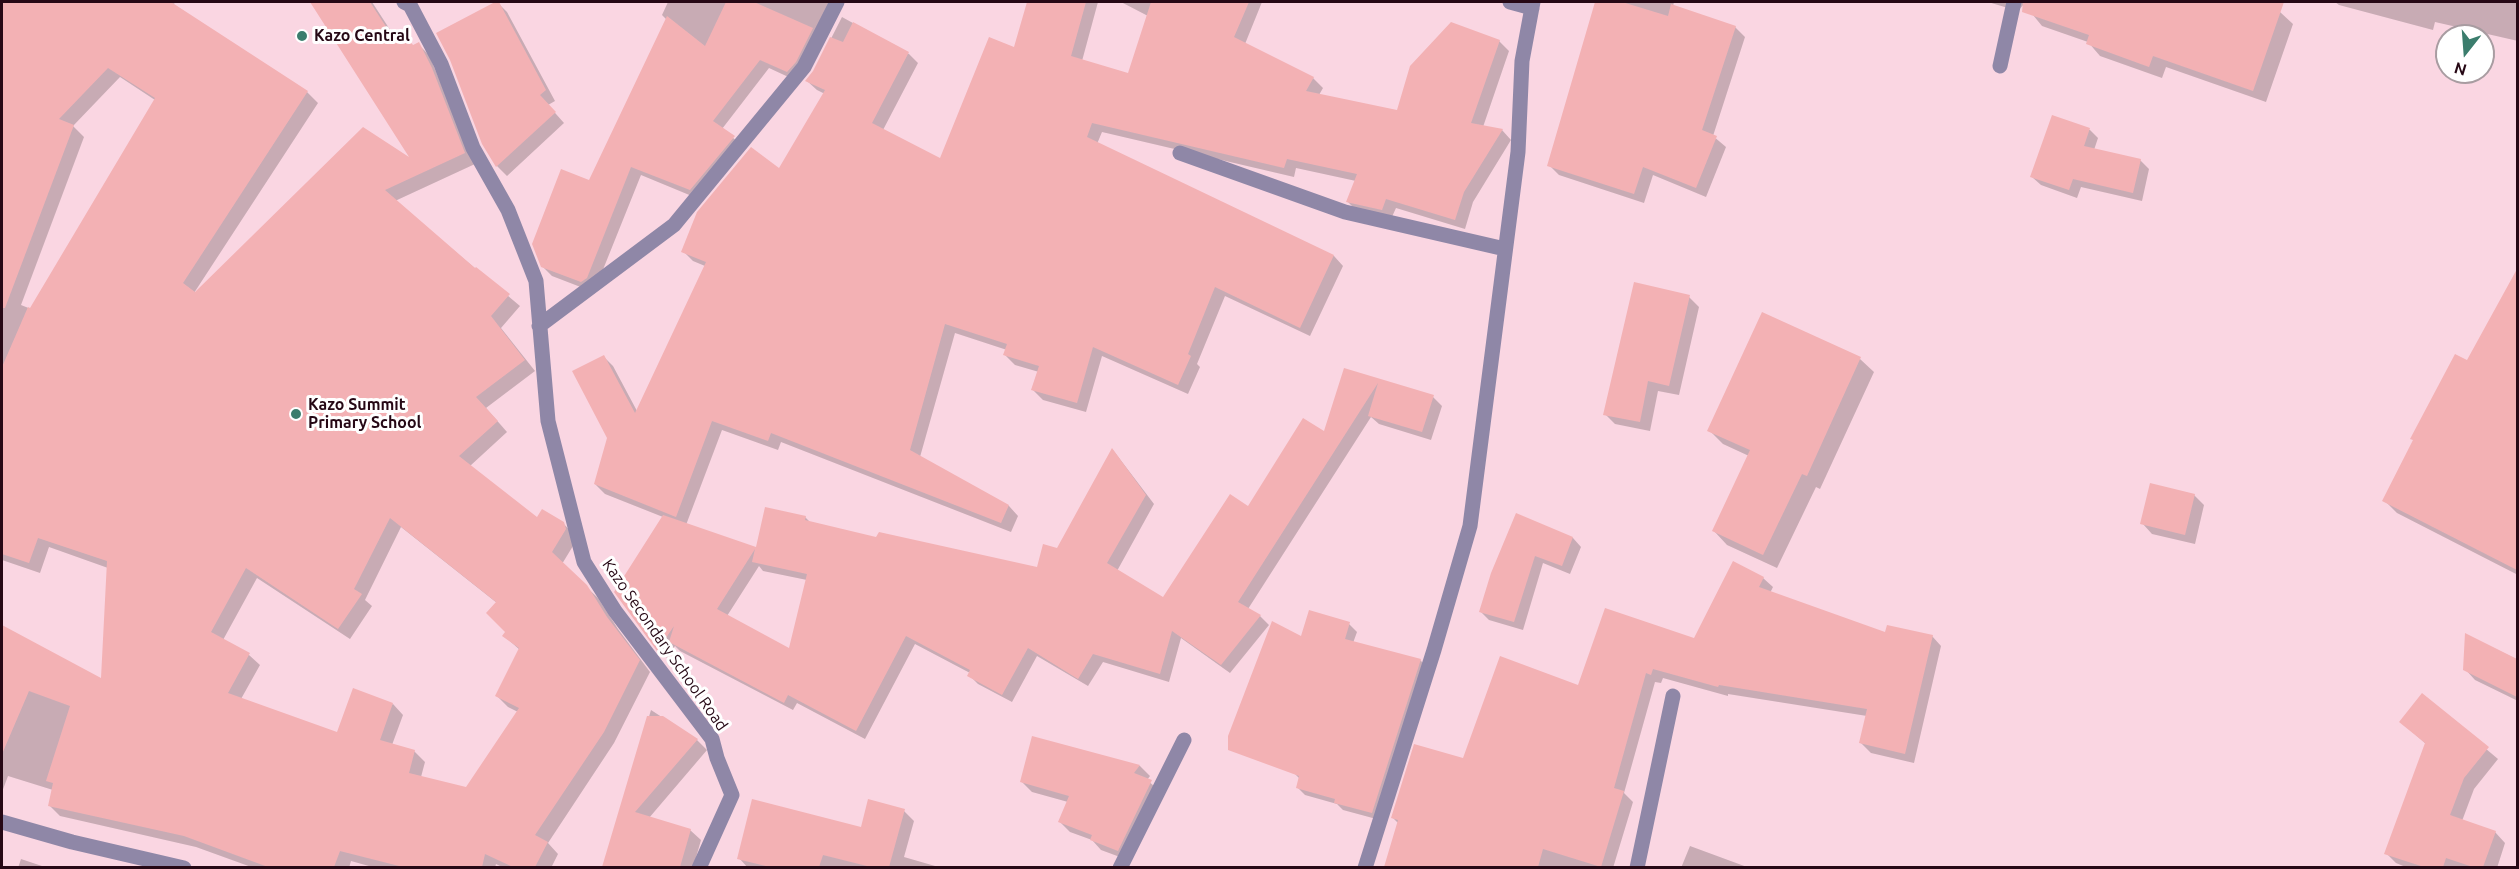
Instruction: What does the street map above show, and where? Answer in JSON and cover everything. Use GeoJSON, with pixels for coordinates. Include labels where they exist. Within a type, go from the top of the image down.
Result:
{"type":"FeatureCollection","features":[{"type":"Feature","properties":{"kind":"street"},"geometry":{"type":"LineString","coordinates":[[539,326],[674,225],[804,67],[837,2]]}},
{"type":"Feature","properties":{"kind":"street"},"geometry":{"type":"LineString","coordinates":[[1365,867],[1434,650],[1470,526],[1518,153],[1522,61],[1532,5],[1510,2]]}},
{"type":"Feature","properties":{"kind":"street"},"geometry":{"type":"LineString","coordinates":[[2000,66],[2014,2]]}},
{"type":"Feature","properties":{"kind":"street","name":"Kazo Secondary School Road"},"geometry":{"type":"LineString","coordinates":[[409,3],[441,64],[473,148],[508,210],[536,281],[548,421],[584,562],[615,611],[712,739],[732,795],[699,867]]}},
{"type":"Feature","properties":{"kind":"street"},"geometry":{"type":"LineString","coordinates":[[1180,153],[1345,212],[1505,249]]}},
{"type":"Feature","properties":{"kind":"street"},"geometry":{"type":"LineString","coordinates":[[1637,867],[1673,696]]}},
{"type":"Feature","properties":{"kind":"street"},"geometry":{"type":"LineString","coordinates":[[1120,867],[1184,740]]}},
{"type":"Feature","properties":{"kind":"street"},"geometry":{"type":"LineString","coordinates":[[2,822],[72,842],[184,867]]}},
{"type":"Feature","properties":{"kind":"building"},"geometry":{"type":"Polygon","coordinates":[[[2,2],[171,2],[308,91],[183,283],[195,292],[363,127],[409,157],[310,2],[370,2],[396,42],[405,35],[413,45],[419,42],[432,68],[465,153],[385,190],[475,268],[510,294],[491,316],[525,360],[476,397],[498,421],[459,456],[537,517],[542,509],[564,522],[566,529],[552,552],[587,585],[607,617],[640,660],[604,732],[535,835],[548,842],[535,867],[513,867],[485,854],[482,867],[403,867],[340,851],[334,867],[268,867],[184,836],[48,806],[53,783],[46,781],[70,706],[29,691],[2,754],[2,625],[101,678],[107,561],[38,538],[29,563],[2,554],[2,367],[28,307],[30,308],[155,98],[108,68],[59,119],[74,125],[5,308],[2,308],[2,2]],[[390,518],[354,589],[362,594],[338,629],[246,568],[211,632],[250,653],[228,693],[337,732],[353,688],[393,703],[380,740],[415,750],[409,773],[466,787],[519,708],[495,696],[519,648],[502,636],[505,632],[486,613],[496,602],[390,518]]]}},
{"type":"Feature","properties":{"kind":"building"},"geometry":{"type":"Polygon","coordinates":[[[499,2],[546,90],[540,95],[556,112],[496,167],[482,144],[450,60],[436,33],[499,2]]]}},
{"type":"Feature","properties":{"kind":"building"},"geometry":{"type":"Polygon","coordinates":[[[726,2],[754,2],[813,28],[796,62],[787,72],[760,60],[713,121],[735,136],[690,190],[631,167],[587,278],[581,282],[541,267],[532,244],[561,169],[589,180],[667,16],[705,46],[726,2]]]}},
{"type":"Feature","properties":{"kind":"building"},"geometry":{"type":"Polygon","coordinates":[[[1027,2],[1086,2],[1071,56],[1128,73],[1151,2],[1249,2],[1234,37],[1314,77],[1306,91],[1397,110],[1410,66],[1451,22],[1500,40],[1471,123],[1503,129],[1464,192],[1455,220],[1386,199],[1382,210],[1346,202],[1357,174],[1287,159],[1284,168],[1092,123],[1087,137],[1334,255],[1300,328],[1215,287],[1188,354],[1191,356],[1178,385],[1093,347],[1077,403],[1031,390],[1039,366],[1003,355],[1007,344],[945,324],[910,450],[1009,505],[1001,523],[771,433],[768,441],[712,421],[676,517],[594,484],[607,438],[572,371],[604,355],[635,413],[706,262],[681,252],[697,212],[751,147],[779,168],[825,90],[805,81],[813,71],[830,37],[843,42],[853,22],[909,52],[872,123],[940,158],[989,37],[1014,47],[1027,2]]]}},
{"type":"Feature","properties":{"kind":"building"},"geometry":{"type":"Polygon","coordinates":[[[1595,2],[1622,2],[1668,16],[1671,4],[1736,26],[1702,130],[1717,136],[1696,188],[1643,167],[1634,194],[1547,166],[1595,2]]]}},
{"type":"Feature","properties":{"kind":"building"},"geometry":{"type":"Polygon","coordinates":[[[2023,2],[2284,2],[2253,91],[2153,56],[2149,67],[2086,44],[2089,35],[2022,12],[2023,2]]]}},
{"type":"Feature","properties":{"kind":"building"},"geometry":{"type":"Polygon","coordinates":[[[2052,115],[2090,128],[2084,146],[2141,159],[2133,193],[2073,179],[2069,190],[2030,177],[2052,115]]]}},
{"type":"Feature","properties":{"kind":"building"},"geometry":{"type":"Polygon","coordinates":[[[2517,269],[2517,570],[2382,501],[2413,440],[2410,439],[2455,354],[2467,360],[2517,269]]]}},
{"type":"Feature","properties":{"kind":"building"},"geometry":{"type":"Polygon","coordinates":[[[1634,282],[1690,295],[1669,386],[1648,381],[1640,422],[1603,415],[1634,282]]]}},
{"type":"Feature","properties":{"kind":"building"},"geometry":{"type":"Polygon","coordinates":[[[1762,312],[1861,357],[1807,476],[1802,474],[1763,555],[1712,531],[1750,450],[1707,431],[1762,312]]]}},
{"type":"Feature","properties":{"kind":"building"},"geometry":{"type":"Polygon","coordinates":[[[1344,368],[1434,395],[1422,432],[1368,416],[1378,383],[1238,602],[1261,615],[1221,665],[1172,631],[1160,674],[1093,654],[1078,679],[1028,648],[1002,695],[967,676],[970,670],[906,636],[856,731],[788,695],[784,703],[669,642],[674,626],[657,651],[614,592],[663,515],[756,547],[765,507],[806,516],[805,520],[876,537],[879,532],[1037,567],[1043,544],[1057,548],[1112,448],[1146,495],[1107,563],[1163,597],[1230,494],[1248,506],[1303,418],[1324,431],[1344,368]],[[755,549],[717,609],[789,648],[807,574],[752,562],[755,549]]]}},
{"type":"Feature","properties":{"kind":"building"},"geometry":{"type":"Polygon","coordinates":[[[2150,483],[2195,494],[2185,535],[2140,524],[2150,483]]]}},
{"type":"Feature","properties":{"kind":"building"},"geometry":{"type":"Polygon","coordinates":[[[1516,513],[1573,537],[1562,566],[1535,556],[1514,622],[1479,612],[1491,573],[1516,513]]]}},
{"type":"Feature","properties":{"kind":"building"},"geometry":{"type":"Polygon","coordinates":[[[1733,561],[1764,577],[1759,587],[1885,632],[1887,625],[1933,635],[1905,754],[1859,743],[1867,709],[1719,685],[1718,687],[1653,669],[1651,675],[1646,673],[1614,788],[1624,791],[1601,867],[1543,849],[1538,867],[1384,867],[1398,820],[1391,818],[1414,744],[1463,758],[1500,656],[1578,685],[1605,608],[1694,638],[1733,561]]]}},
{"type":"Feature","properties":{"kind":"building"},"geometry":{"type":"Polygon","coordinates":[[[1309,610],[1350,622],[1345,639],[1421,659],[1372,813],[1334,803],[1335,799],[1296,788],[1299,776],[1228,750],[1228,736],[1272,621],[1301,636],[1309,610]]]}},
{"type":"Feature","properties":{"kind":"building"},"geometry":{"type":"Polygon","coordinates":[[[2465,633],[2517,659],[2517,697],[2463,670],[2465,633]]]}},
{"type":"Feature","properties":{"kind":"building"},"geometry":{"type":"Polygon","coordinates":[[[2422,693],[2489,747],[2464,778],[2450,815],[2496,831],[2483,867],[2473,867],[2446,858],[2443,867],[2424,867],[2384,854],[2425,743],[2399,722],[2422,693]]]}},
{"type":"Feature","properties":{"kind":"building"},"geometry":{"type":"Polygon","coordinates":[[[647,716],[663,716],[698,739],[635,812],[691,829],[680,867],[602,867],[647,716]]]}},
{"type":"Feature","properties":{"kind":"building"},"geometry":{"type":"Polygon","coordinates":[[[1032,736],[1140,765],[1134,773],[1152,780],[1118,851],[1090,840],[1092,835],[1058,822],[1069,796],[1020,782],[1032,736]]]}},
{"type":"Feature","properties":{"kind":"building"},"geometry":{"type":"Polygon","coordinates":[[[752,799],[861,827],[868,799],[905,809],[889,867],[871,867],[823,855],[819,867],[770,867],[737,859],[752,799]]]}},
{"type":"Feature","properties":{"kind":"place","name":"Kazo Central"},"geometry":{"type":"Point","coordinates":[302,36]}},
{"type":"Feature","properties":{"kind":"place","name":"Kazo Summit Primary School"},"geometry":{"type":"Point","coordinates":[296,414]}}]}
